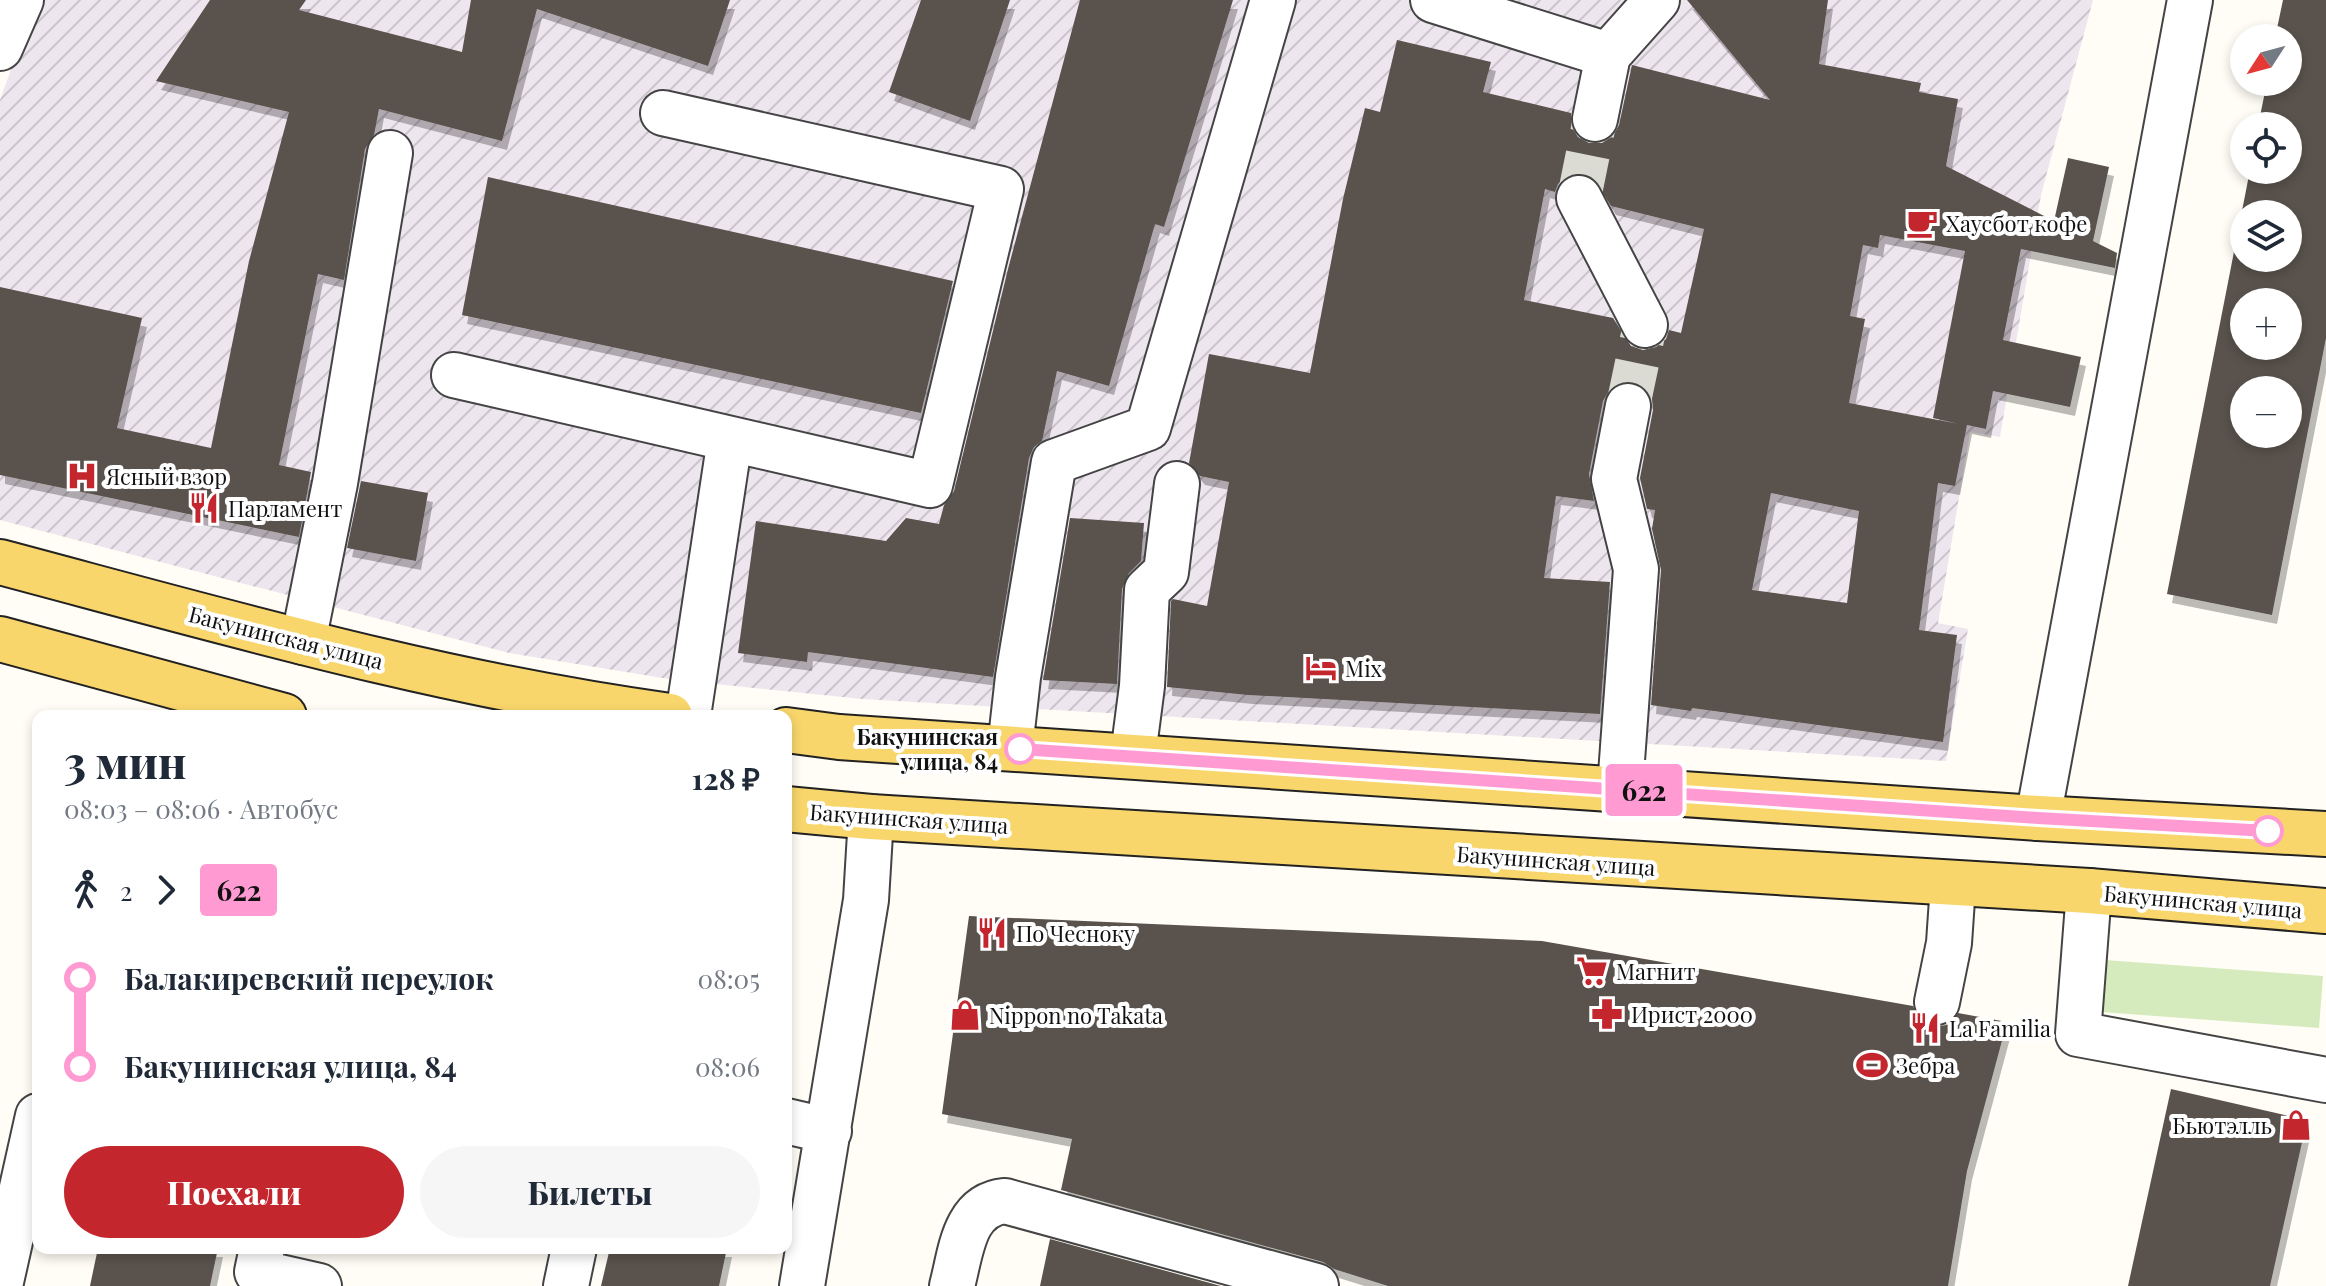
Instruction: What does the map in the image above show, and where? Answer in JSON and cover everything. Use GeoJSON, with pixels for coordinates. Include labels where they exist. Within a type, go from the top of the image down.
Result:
{"type":"FeatureCollection","features":[{"type":"Feature","properties":{"kind":"main road","name":"Бакунинская улица"},"geometry":{"type":"LineString","coordinates":[[0,562],[436,675],[624,710]]}},
{"type":"Feature","properties":{"kind":"main road"},"geometry":{"type":"LineString","coordinates":[[0,639],[262,710]]}},
{"type":"Feature","properties":{"kind":"main road"},"geometry":{"type":"LineString","coordinates":[[792,731],[839,737],[2038,818],[2326,834]]}},
{"type":"Feature","properties":{"kind":"main road","name":"Бакунинская улица"},"geometry":{"type":"LineString","coordinates":[[792,810],[1953,885],[2089,891],[2326,911]]}},
{"type":"Feature","properties":{"kind":"lane"},"geometry":{"type":"LineString","coordinates":[[0,48],[21,0]]}},
{"type":"Feature","properties":{"kind":"lane"},"geometry":{"type":"LineString","coordinates":[[1010,748],[1054,462],[1148,428],[1273,0]]}},
{"type":"Feature","properties":{"kind":"lane"},"geometry":{"type":"LineString","coordinates":[[1433,0],[1608,55]]}},
{"type":"Feature","properties":{"kind":"lane"},"geometry":{"type":"LineString","coordinates":[[1595,119],[1608,55],[1657,0]]}},
{"type":"Feature","properties":{"kind":"lane"},"geometry":{"type":"LineString","coordinates":[[2038,818],[2190,0]]}},
{"type":"Feature","properties":{"kind":"lane"},"geometry":{"type":"LineString","coordinates":[[454,375],[930,485],[1001,189],[663,113]]}},
{"type":"Feature","properties":{"kind":"lane"},"geometry":{"type":"LineString","coordinates":[[303,642],[335,483],[390,153]]}},
{"type":"Feature","properties":{"kind":"lane"},"geometry":{"type":"LineString","coordinates":[[1579,198],[1645,325]]}},
{"type":"Feature","properties":{"kind":"lane"},"geometry":{"type":"LineString","coordinates":[[1620,788],[1636,569],[1614,479],[1628,406]]}},
{"type":"Feature","properties":{"kind":"lane"},"geometry":{"type":"LineString","coordinates":[[689,710],[730,439]]}},
{"type":"Feature","properties":{"kind":"lane"},"geometry":{"type":"LineString","coordinates":[[1133,755],[1142,686],[1147,590],[1166,572],[1177,484]]}},
{"type":"Feature","properties":{"kind":"lane"},"geometry":{"type":"LineString","coordinates":[[802,1286],[866,900],[871,817]]}},
{"type":"Feature","properties":{"kind":"lane"},"geometry":{"type":"LineString","coordinates":[[1937,1002],[1949,943],[1953,885]]}},
{"type":"Feature","properties":{"kind":"lane"},"geometry":{"type":"LineString","coordinates":[[2089,891],[2078,1034],[2326,1080]]}},
{"type":"Feature","properties":{"kind":"lane"},"geometry":{"type":"LineString","coordinates":[[792,1122],[829,1131]]}},
{"type":"Feature","properties":{"kind":"lane"},"geometry":{"type":"LineString","coordinates":[[0,1286],[32,1143]]}},
{"type":"Feature","properties":{"kind":"lane"},"geometry":{"type":"LineString","coordinates":[[952,1286],[970,1221],[991,1203],[1005,1201],[1316,1286]]}},
{"type":"Feature","properties":{"kind":"lane"},"geometry":{"type":"LineString","coordinates":[[261,1254],[257,1272],[319,1286]]}},
{"type":"Feature","properties":{"kind":"lane"},"geometry":{"type":"LineString","coordinates":[[566,1286],[573,1254]]}},
{"type":"Feature","properties":{"kind":"shaded area"},"geometry":{"type":"Polygon","coordinates":[[[42,0],[2093,0],[2041,195],[2000,437],[1970,432],[1938,623],[1968,629],[1946,761],[862,699],[675,680],[509,653],[0,520],[0,100],[31,14],[42,0]]]}},
{"type":"Feature","properties":{"kind":"green space"},"geometry":{"type":"Polygon","coordinates":[[[2105,960],[2323,976],[2319,1028],[2101,1012],[2105,960]]]}},
{"type":"Feature","properties":{"kind":"building"},"geometry":{"type":"Polygon","coordinates":[[[210,0],[306,0],[299,10],[462,52],[471,0],[730,0],[708,66],[537,9],[502,141],[379,109],[374,135],[365,149],[344,280],[318,274],[279,465],[311,472],[299,537],[0,475],[0,287],[142,318],[117,428],[211,448],[249,261],[289,112],[156,81],[210,0]]]}},
{"type":"Feature","properties":{"kind":"building"},"geometry":{"type":"Polygon","coordinates":[[[921,0],[1010,0],[970,121],[889,92],[921,0]]]}},
{"type":"Feature","properties":{"kind":"building"},"geometry":{"type":"Polygon","coordinates":[[[1080,0],[1233,0],[1164,227],[1155,224],[1109,386],[1057,371],[1042,441],[1034,447],[1029,458],[993,677],[808,652],[807,662],[738,653],[756,521],[886,541],[906,518],[939,524],[944,505],[954,491],[1008,269],[1080,0]]]}},
{"type":"Feature","properties":{"kind":"building"},"geometry":{"type":"Polygon","coordinates":[[[1687,0],[1828,0],[1819,64],[1921,83],[1919,92],[1958,99],[1946,166],[2054,221],[2068,158],[2109,167],[2093,241],[2117,253],[2115,268],[2021,249],[2003,340],[2081,357],[2070,407],[1993,391],[1986,429],[1967,425],[1955,486],[1938,483],[1919,630],[1957,635],[1943,742],[1651,705],[1661,570],[1652,529],[1655,510],[1647,509],[1640,478],[1653,410],[1652,399],[1645,388],[1632,381],[1621,382],[1610,389],[1603,401],[1589,474],[1594,501],[1556,496],[1544,578],[1610,582],[1600,714],[1248,695],[1167,687],[1171,601],[1207,606],[1229,482],[1200,476],[1189,463],[1209,354],[1310,373],[1343,199],[1365,108],[1380,112],[1397,40],[1491,62],[1483,92],[1571,113],[1571,126],[1578,137],[1589,143],[1602,143],[1613,136],[1619,125],[1632,65],[1770,100],[1687,0]],[[1579,173],[1567,176],[1555,192],[1545,189],[1524,300],[1613,318],[1631,346],[1643,350],[1656,347],[1666,339],[1669,330],[1681,333],[1704,229],[1611,206],[1593,177],[1579,173]],[[1880,235],[1878,248],[1863,245],[1850,316],[1865,319],[1849,403],[1959,424],[1933,418],[1965,251],[1880,235]],[[1771,493],[1752,590],[1847,603],[1859,511],[1771,493]]]}},
{"type":"Feature","properties":{"kind":"building"},"geometry":{"type":"Polygon","coordinates":[[[2283,0],[2326,0],[2326,338],[2272,615],[2167,594],[2230,272],[2302,272],[2302,200],[2244,200],[2247,184],[2302,184],[2302,112],[2261,112],[2264,96],[2302,96],[2302,24],[2278,24],[2283,0]]]}},
{"type":"Feature","properties":{"kind":"building"},"geometry":{"type":"Polygon","coordinates":[[[488,177],[953,281],[921,413],[462,315],[488,177]]]}},
{"type":"Feature","properties":{"kind":"building"},"geometry":{"type":"Polygon","coordinates":[[[361,481],[428,493],[416,561],[347,548],[361,481]]]}},
{"type":"Feature","properties":{"kind":"building"},"geometry":{"type":"Polygon","coordinates":[[[1070,518],[1144,523],[1141,561],[1129,573],[1122,589],[1117,684],[1043,680],[1070,518]]]}},
{"type":"Feature","properties":{"kind":"building"},"geometry":{"type":"Polygon","coordinates":[[[969,916],[1542,941],[1913,1006],[1920,1020],[1933,1027],[1946,1025],[1958,1013],[2007,1022],[1967,1171],[1948,1286],[1388,1286],[1334,1269],[1323,1262],[1061,1190],[1072,1139],[942,1114],[969,916]]]}},
{"type":"Feature","properties":{"kind":"building"},"geometry":{"type":"Polygon","coordinates":[[[2171,1089],[2307,1120],[2270,1286],[2128,1286],[2171,1089]]]}},
{"type":"Feature","properties":{"kind":"building"},"geometry":{"type":"Polygon","coordinates":[[[1050,1239],[1221,1286],[1040,1286],[1050,1239]]]}},
{"type":"Feature","properties":{"kind":"building"},"geometry":{"type":"Polygon","coordinates":[[[97,1254],[217,1254],[210,1286],[90,1286],[97,1254]]]}},
{"type":"Feature","properties":{"kind":"building"},"geometry":{"type":"Polygon","coordinates":[[[609,1254],[726,1254],[719,1286],[601,1286],[609,1254]]]}},
{"type":"Feature","properties":{"kind":"tunnel"},"geometry":{"type":"LineString","coordinates":[[1579,198],[1595,119]]}},
{"type":"Feature","properties":{"kind":"tunnel"},"geometry":{"type":"LineString","coordinates":[[1628,406],[1645,325]]}},
{"type":"Feature","properties":{"kind":"bus line","name":"622"},"geometry":{"type":"LineString","coordinates":[[1020,749],[2268,831]]}},
{"type":"Feature","properties":{"kind":"place","name":"Хаусбот кофе"},"geometry":{"type":"Point","coordinates":[1922,223]}},
{"type":"Feature","properties":{"kind":"place","name":"Ясный взор"},"geometry":{"type":"Point","coordinates":[82,476]}},
{"type":"Feature","properties":{"kind":"place","name":"Парламент"},"geometry":{"type":"Point","coordinates":[204,508]}},
{"type":"Feature","properties":{"kind":"place","name":"Mix"},"geometry":{"type":"Point","coordinates":[1321,668]}},
{"type":"Feature","properties":{"kind":"place","name":"Бакунинская улица, 84"},"geometry":{"type":"Point","coordinates":[1020,749]}},
{"type":"Feature","properties":{"kind":"place","name":"По Чесноку"},"geometry":{"type":"Point","coordinates":[992,933]}},
{"type":"Feature","properties":{"kind":"place","name":"Магнит"},"geometry":{"type":"Point","coordinates":[1592,971]}},
{"type":"Feature","properties":{"kind":"place","name":"Ирист 2000"},"geometry":{"type":"Point","coordinates":[1607,1014]}},
{"type":"Feature","properties":{"kind":"place","name":"Nippon no Takata"},"geometry":{"type":"Point","coordinates":[965,1015]}},
{"type":"Feature","properties":{"kind":"place","name":"La Familia"},"geometry":{"type":"Point","coordinates":[1925,1028]}},
{"type":"Feature","properties":{"kind":"place","name":"Зебра"},"geometry":{"type":"Point","coordinates":[1872,1065]}},
{"type":"Feature","properties":{"kind":"place","name":"Бьютэлль"},"geometry":{"type":"Point","coordinates":[2296,1125]}}]}
